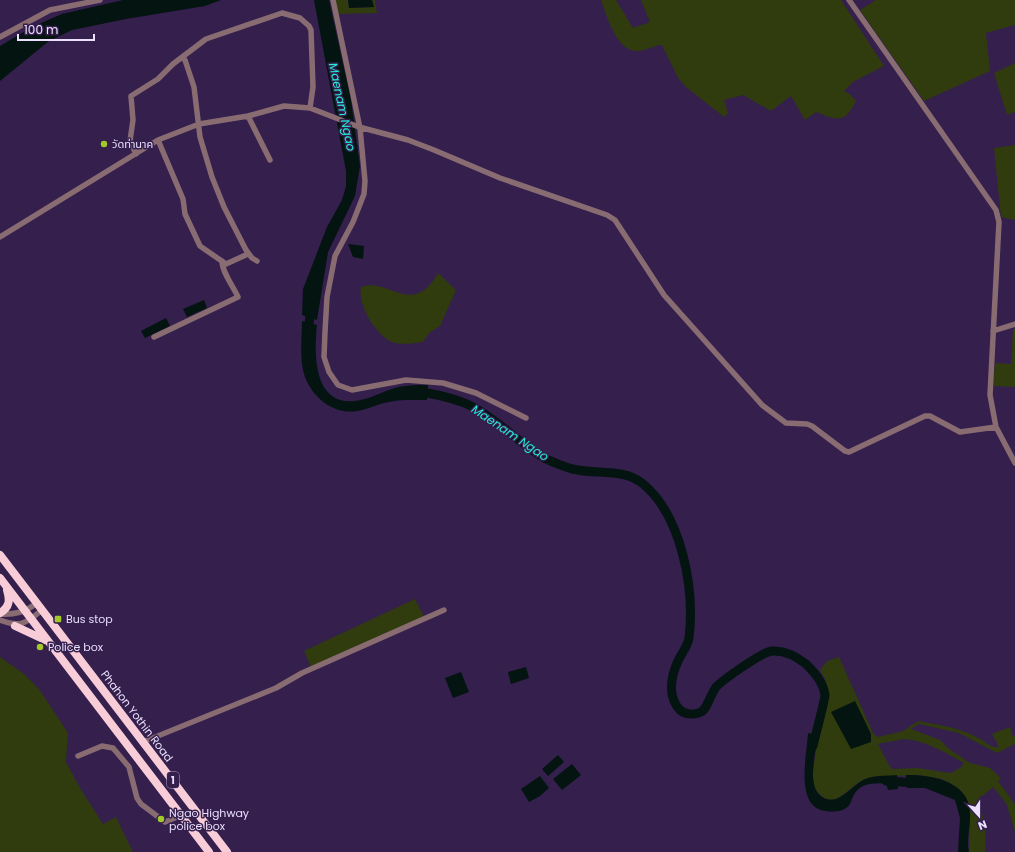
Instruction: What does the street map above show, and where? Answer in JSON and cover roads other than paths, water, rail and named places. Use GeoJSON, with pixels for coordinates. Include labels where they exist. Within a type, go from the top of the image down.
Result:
{"type":"FeatureCollection","features":[{"type":"Feature","properties":{"kind":"highway","name":"Phahon Yothin Road"},"geometry":{"type":"LineString","coordinates":[[0,555],[228,852]]}},
{"type":"Feature","properties":{"kind":"highway","name":"1"},"geometry":{"type":"LineString","coordinates":[[0,578],[209,852]]}},
{"type":"Feature","properties":{"kind":"highway"},"geometry":{"type":"LineString","coordinates":[[0,613],[6,610],[9,604],[6,586]]}},
{"type":"Feature","properties":{"kind":"highway"},"geometry":{"type":"LineString","coordinates":[[15,626],[49,642]]}},
{"type":"Feature","properties":{"kind":"street"},"geometry":{"type":"LineString","coordinates":[[0,37],[50,10],[100,0]]}},
{"type":"Feature","properties":{"kind":"street"},"geometry":{"type":"LineString","coordinates":[[333,0],[359,128],[365,190],[353,222],[336,252],[327,297],[324,357],[334,380],[344,388],[352,390],[411,380],[443,383],[476,393],[526,418]]}},
{"type":"Feature","properties":{"kind":"street"},"geometry":{"type":"LineString","coordinates":[[849,0],[996,210],[999,222],[990,395],[996,427],[1015,463]]}},
{"type":"Feature","properties":{"kind":"street"},"geometry":{"type":"LineString","coordinates":[[136,154],[130,141],[133,120],[131,96],[158,79],[173,64],[206,39],[229,33],[282,13],[292,14],[300,18],[309,26],[313,87],[310,108]]}},
{"type":"Feature","properties":{"kind":"street"},"geometry":{"type":"LineString","coordinates":[[182,58],[185,60],[194,87],[200,137],[212,177],[224,207],[248,254],[257,261]]}},
{"type":"Feature","properties":{"kind":"street"},"geometry":{"type":"LineString","coordinates":[[0,237],[158,140],[199,124],[248,116],[284,106],[310,108],[359,128],[434,150],[500,178],[607,215],[615,220],[664,295],[762,405],[786,423],[807,424],[849,452],[925,416],[930,416],[960,432],[996,427]]}},
{"type":"Feature","properties":{"kind":"street"},"geometry":{"type":"LineString","coordinates":[[248,116],[270,160]]}},
{"type":"Feature","properties":{"kind":"street"},"geometry":{"type":"LineString","coordinates":[[158,140],[183,199],[185,214],[200,246],[226,264],[248,254]]}},
{"type":"Feature","properties":{"kind":"street"},"geometry":{"type":"LineString","coordinates":[[154,338],[238,297],[231,281],[223,270],[222,261]]}},
{"type":"Feature","properties":{"kind":"street"},"geometry":{"type":"LineString","coordinates":[[993,332],[1015,324]]}},
{"type":"Feature","properties":{"kind":"street"},"geometry":{"type":"LineString","coordinates":[[0,613],[9,615],[26,611],[37,603]]}},
{"type":"Feature","properties":{"kind":"street"},"geometry":{"type":"LineString","coordinates":[[0,620],[15,626],[31,619],[42,610]]}},
{"type":"Feature","properties":{"kind":"street"},"geometry":{"type":"LineString","coordinates":[[143,742],[276,688],[315,667],[444,610]]}},
{"type":"Feature","properties":{"kind":"street"},"geometry":{"type":"LineString","coordinates":[[78,756],[102,746],[113,748],[129,766],[137,798],[141,804],[165,822],[182,815]]}},
{"type":"Feature","properties":{"kind":"water"},"geometry":{"type":"Polygon","coordinates":[[[123,0],[221,0],[205,6],[126,19],[72,30],[49,41],[0,81],[0,46],[32,27],[62,14],[123,0]]]}},
{"type":"Feature","properties":{"kind":"water"},"geometry":{"type":"Polygon","coordinates":[[[314,0],[329,0],[351,100],[360,166],[355,196],[328,252],[317,320],[302,315],[303,289],[327,227],[342,200],[346,186],[346,171],[314,0]]]}},
{"type":"Feature","properties":{"kind":"water"},"geometry":{"type":"Polygon","coordinates":[[[348,0],[372,0],[374,7],[349,8],[348,0]]]}},
{"type":"Feature","properties":{"kind":"water"},"geometry":{"type":"Polygon","coordinates":[[[348,244],[364,246],[363,259],[353,257],[348,244]]]}},
{"type":"Feature","properties":{"kind":"water"},"geometry":{"type":"Polygon","coordinates":[[[204,300],[207,308],[187,317],[183,309],[204,300]]]}},
{"type":"Feature","properties":{"kind":"water"},"geometry":{"type":"Polygon","coordinates":[[[166,318],[170,326],[145,338],[141,331],[166,318]]]}},
{"type":"Feature","properties":{"kind":"water"},"geometry":{"type":"Polygon","coordinates":[[[302,321],[317,325],[316,349],[319,375],[323,386],[330,395],[341,400],[354,401],[399,387],[428,385],[427,400],[395,401],[348,412],[333,408],[325,403],[313,392],[303,370],[301,356],[302,321]]]}},
{"type":"Feature","properties":{"kind":"water"},"geometry":{"type":"Polygon","coordinates":[[[526,667],[529,678],[511,684],[508,672],[526,667]]]}},
{"type":"Feature","properties":{"kind":"water"},"geometry":{"type":"Polygon","coordinates":[[[461,672],[469,692],[453,698],[445,678],[461,672]]]}},
{"type":"Feature","properties":{"kind":"water"},"geometry":{"type":"Polygon","coordinates":[[[855,701],[871,734],[871,742],[851,749],[831,712],[855,701]]]}},
{"type":"Feature","properties":{"kind":"water"},"geometry":{"type":"Polygon","coordinates":[[[808,733],[818,735],[813,779],[818,793],[824,798],[836,799],[863,780],[878,776],[897,775],[898,789],[888,790],[886,783],[868,784],[857,791],[849,805],[844,809],[831,812],[816,808],[810,801],[806,791],[805,767],[808,733]]]}},
{"type":"Feature","properties":{"kind":"water"},"geometry":{"type":"Polygon","coordinates":[[[558,755],[564,762],[548,776],[542,769],[558,755]]]}},
{"type":"Feature","properties":{"kind":"water"},"geometry":{"type":"Polygon","coordinates":[[[572,764],[581,775],[562,790],[553,779],[572,764]]]}},
{"type":"Feature","properties":{"kind":"water"},"geometry":{"type":"Polygon","coordinates":[[[906,775],[937,778],[956,786],[963,793],[968,801],[970,812],[968,842],[969,852],[958,852],[960,818],[955,800],[925,788],[907,788],[906,775]]]}},
{"type":"Feature","properties":{"kind":"water"},"geometry":{"type":"Polygon","coordinates":[[[540,776],[549,788],[540,796],[529,802],[521,789],[540,776]]]}},
{"type":"Feature","properties":{"kind":"waterway","name":"Maenam Ngao"},"geometry":{"type":"LineString","coordinates":[[308,334],[311,305]]}},
{"type":"Feature","properties":{"kind":"waterway","name":"Maenam Ngao"},"geometry":{"type":"LineString","coordinates":[[416,391],[453,399],[473,407],[492,419],[527,447],[557,464],[586,471],[619,474],[642,483],[656,497],[667,514],[676,533],[683,554],[687,576],[690,598],[689,638],[679,658],[672,680],[672,693],[676,705],[680,710],[687,714],[699,713],[705,708],[716,687],[735,672],[760,656],[772,651],[786,653],[794,656],[806,664],[818,678],[824,690],[825,698],[813,746]]}},
{"type":"Feature","properties":{"kind":"waterway","name":"Maenam Ngao"},"geometry":{"type":"LineString","coordinates":[[886,781],[917,783]]}},
{"type":"Feature","properties":{"kind":"place","name":"วัดท่านาค"},"geometry":{"type":"Point","coordinates":[104,144]}},
{"type":"Feature","properties":{"kind":"place","name":"Bus stop"},"geometry":{"type":"Point","coordinates":[58,619]}},
{"type":"Feature","properties":{"kind":"place","name":"Police box"},"geometry":{"type":"Point","coordinates":[40,647]}},
{"type":"Feature","properties":{"kind":"place","name":"Ngao Highway police box"},"geometry":{"type":"Point","coordinates":[161,819]}}]}
